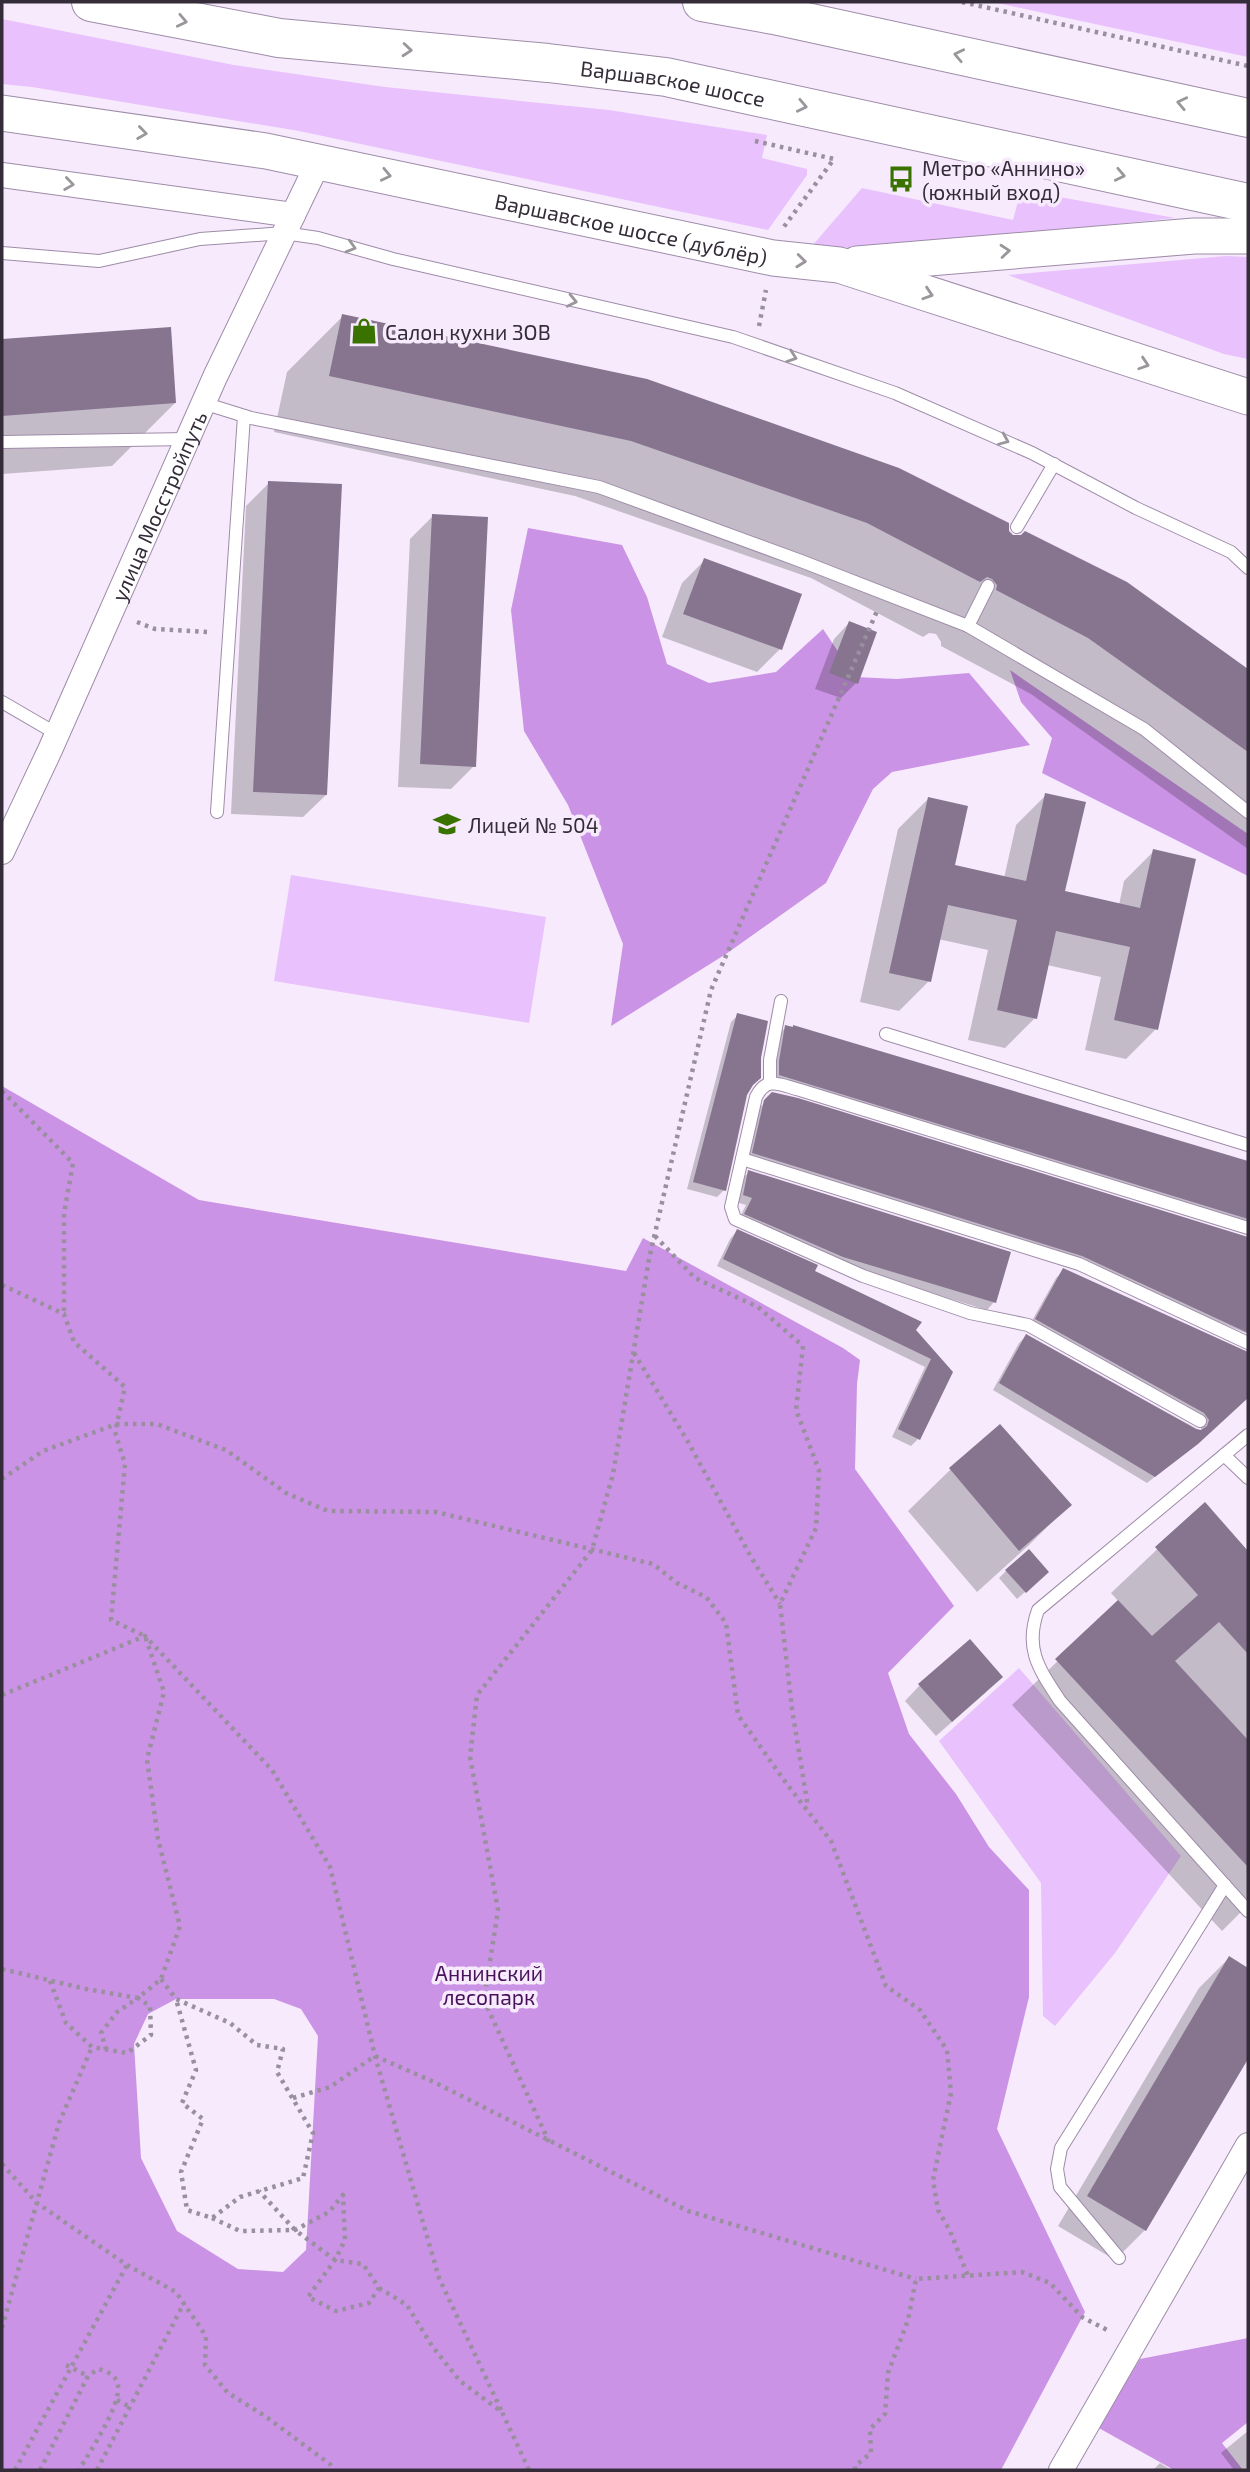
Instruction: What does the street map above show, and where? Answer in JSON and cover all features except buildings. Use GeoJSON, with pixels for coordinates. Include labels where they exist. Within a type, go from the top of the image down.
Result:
{"type":"FeatureCollection","features":[{"type":"Feature","properties":{"kind":"main road","name":"Варшавское шоссе"},"geometry":{"type":"LineString","coordinates":[[91,2],[279,38],[666,77],[1248,203]]}},
{"type":"Feature","properties":{"kind":"main road"},"geometry":{"type":"LineString","coordinates":[[702,2],[774,15],[1248,118]]}},
{"type":"Feature","properties":{"kind":"main road","name":"Варшавское шоссе (дублёр)"},"geometry":{"type":"LineString","coordinates":[[2,113],[265,150],[773,258],[839,265],[1248,397]]}},
{"type":"Feature","properties":{"kind":"main road"},"geometry":{"type":"LineString","coordinates":[[839,265],[1194,236],[1248,236]]}},
{"type":"Feature","properties":{"kind":"street","name":"улица Мосстройпуть"},"geometry":{"type":"LineString","coordinates":[[2,852],[203,403],[319,161]]}},
{"type":"Feature","properties":{"kind":"street"},"geometry":{"type":"LineString","coordinates":[[2,175],[289,224]]}},
{"type":"Feature","properties":{"kind":"street"},"geometry":{"type":"LineString","coordinates":[[1061,2470],[1248,2145]]}},
{"type":"Feature","properties":{"kind":"lane"},"geometry":{"type":"LineString","coordinates":[[2,253],[99,261],[200,239],[289,224],[318,238],[393,259],[733,337],[895,393],[1054,464],[1136,508],[1231,552],[1248,568]]}},
{"type":"Feature","properties":{"kind":"lane"},"geometry":{"type":"LineString","coordinates":[[203,403],[244,416],[599,487],[968,626],[1144,729],[1248,812]]}},
{"type":"Feature","properties":{"kind":"lane"},"geometry":{"type":"LineString","coordinates":[[217,812],[244,416]]}},
{"type":"Feature","properties":{"kind":"lane"},"geometry":{"type":"LineString","coordinates":[[2,442],[172,437],[188,439]]}},
{"type":"Feature","properties":{"kind":"lane"},"geometry":{"type":"LineString","coordinates":[[1017,527],[1054,464]]}},
{"type":"Feature","properties":{"kind":"lane"},"geometry":{"type":"LineString","coordinates":[[968,626],[988,586]]}},
{"type":"Feature","properties":{"kind":"lane"},"geometry":{"type":"LineString","coordinates":[[2,702],[57,734]]}},
{"type":"Feature","properties":{"kind":"lane"},"geometry":{"type":"LineString","coordinates":[[770,1082],[770,1060],[781,1001]]}},
{"type":"Feature","properties":{"kind":"lane"},"geometry":{"type":"LineString","coordinates":[[886,1034],[1248,1145]]}},
{"type":"Feature","properties":{"kind":"lane"},"geometry":{"type":"LineString","coordinates":[[1200,1421],[1028,1325],[970,1313],[863,1276],[735,1219],[731,1207],[757,1097],[762,1086],[770,1082],[1248,1228]]}},
{"type":"Feature","properties":{"kind":"lane"},"geometry":{"type":"LineString","coordinates":[[742,1159],[1079,1264],[1248,1343]]}},
{"type":"Feature","properties":{"kind":"lane"},"geometry":{"type":"LineString","coordinates":[[1248,1435],[1038,1610],[1031,1642],[1043,1674],[1060,1701],[1248,1910]]}},
{"type":"Feature","properties":{"kind":"lane"},"geometry":{"type":"LineString","coordinates":[[1224,1455],[1248,1478]]}},
{"type":"Feature","properties":{"kind":"lane"},"geometry":{"type":"LineString","coordinates":[[1119,2258],[1060,2187],[1057,2169],[1061,2148],[1225,1885]]}},
{"type":"Feature","properties":{"kind":"path"},"geometry":{"type":"LineString","coordinates":[[962,2],[1248,66]]}},
{"type":"Feature","properties":{"kind":"path"},"geometry":{"type":"LineString","coordinates":[[755,141],[834,159],[779,233]]}},
{"type":"Feature","properties":{"kind":"path"},"geometry":{"type":"LineString","coordinates":[[755,344],[768,282]]}},
{"type":"Feature","properties":{"kind":"path"},"geometry":{"type":"LineString","coordinates":[[549,2142],[484,2000],[498,1910],[470,1757],[477,1695],[592,1550],[613,1474],[654,1235],[711,990],[885,594]]}},
{"type":"Feature","properties":{"kind":"path"},"geometry":{"type":"LineString","coordinates":[[130,619],[155,629],[230,634]]}},
{"type":"Feature","properties":{"kind":"path"},"geometry":{"type":"LineString","coordinates":[[2,1091],[73,1163],[64,1214],[64,1314],[74,1342],[125,1387],[115,1432],[125,1464],[111,1620],[145,1636],[272,1770],[330,1867],[375,2056],[439,2278],[529,2470]]}},
{"type":"Feature","properties":{"kind":"path"},"geometry":{"type":"LineString","coordinates":[[654,1235],[695,1278],[758,1307],[803,1346],[796,1410],[819,1470],[817,1528],[780,1604]]}},
{"type":"Feature","properties":{"kind":"path"},"geometry":{"type":"LineString","coordinates":[[2,1285],[64,1314]]}},
{"type":"Feature","properties":{"kind":"path"},"geometry":{"type":"LineString","coordinates":[[633,1353],[687,1440],[751,1558],[780,1604],[792,1709],[808,1811]]}},
{"type":"Feature","properties":{"kind":"path"},"geometry":{"type":"LineString","coordinates":[[2,1479],[43,1451],[117,1424],[157,1424],[226,1450],[286,1493],[328,1511],[436,1512],[653,1564],[677,1583],[706,1597],[726,1623],[738,1715],[831,1841],[886,1986],[920,2010],[947,2050],[951,2093],[933,2180],[938,2210],[950,2231],[968,2276]]}},
{"type":"Feature","properties":{"kind":"path"},"geometry":{"type":"LineString","coordinates":[[2,1695],[145,1636]]}},
{"type":"Feature","properties":{"kind":"path"},"geometry":{"type":"LineString","coordinates":[[106,2049],[101,2033],[117,2012],[161,1979],[180,1926],[158,1839],[147,1759],[164,1692],[145,1636]]}},
{"type":"Feature","properties":{"kind":"path"},"geometry":{"type":"LineString","coordinates":[[2,1969],[138,1998],[150,2006],[151,2035],[127,2053],[92,2047],[66,2023],[50,1980]]}},
{"type":"Feature","properties":{"kind":"path"},"geometry":{"type":"LineString","coordinates":[[161,1979],[176,1999],[196,2070],[182,2103],[203,2119],[181,2172],[187,2210],[240,2231],[295,2230],[329,2212],[343,2195],[345,2240],[335,2260],[308,2297],[336,2311],[369,2302],[379,2288]]}},
{"type":"Feature","properties":{"kind":"path"},"geometry":{"type":"LineString","coordinates":[[176,1999],[230,2023],[257,2045],[283,2049],[277,2072],[313,2133],[303,2178],[240,2197],[212,2218]]}},
{"type":"Feature","properties":{"kind":"path"},"geometry":{"type":"LineString","coordinates":[[2,2328],[59,2123],[92,2047]]}},
{"type":"Feature","properties":{"kind":"path"},"geometry":{"type":"LineString","coordinates":[[375,2056],[434,2082],[688,2211],[916,2279],[1022,2272],[1050,2283],[1082,2317],[1113,2333]]}},
{"type":"Feature","properties":{"kind":"path"},"geometry":{"type":"LineString","coordinates":[[293,2098],[330,2087],[375,2056]]}},
{"type":"Feature","properties":{"kind":"path"},"geometry":{"type":"LineString","coordinates":[[2,2164],[37,2203],[127,2265],[176,2292],[206,2336],[205,2365],[228,2393],[265,2416],[334,2470]]}},
{"type":"Feature","properties":{"kind":"path"},"geometry":{"type":"LineString","coordinates":[[258,2192],[295,2230],[335,2260],[363,2264],[379,2288],[407,2305],[432,2346],[460,2381],[502,2412]]}},
{"type":"Feature","properties":{"kind":"path"},"geometry":{"type":"LineString","coordinates":[[15,2470],[69,2366],[127,2265]]}},
{"type":"Feature","properties":{"kind":"path"},"geometry":{"type":"LineString","coordinates":[[855,2470],[855,2466],[871,2453],[870,2429],[885,2414],[888,2372],[908,2320],[916,2279]]}},
{"type":"Feature","properties":{"kind":"path"},"geometry":{"type":"LineString","coordinates":[[97,2470],[184,2303]]}},
{"type":"Feature","properties":{"kind":"path"},"geometry":{"type":"LineString","coordinates":[[69,2366],[88,2376]]}},
{"type":"Feature","properties":{"kind":"path"},"geometry":{"type":"LineString","coordinates":[[40,2470],[88,2376],[98,2368],[110,2372],[118,2383],[117,2400],[79,2470]]}},
{"type":"Feature","properties":{"kind":"path"},"geometry":{"type":"LineString","coordinates":[[117,2400],[130,2407]]}},
{"type":"Feature","properties":{"kind":"shaded area"},"geometry":{"type":"Polygon","coordinates":[[[993,2],[1248,2],[1248,57],[993,2]]]}},
{"type":"Feature","properties":{"kind":"shaded area"},"geometry":{"type":"Polygon","coordinates":[[[2,19],[234,65],[385,87],[609,110],[767,135],[762,158],[807,169],[807,175],[768,230],[299,131],[2,84],[2,19]]]}},
{"type":"Feature","properties":{"kind":"shaded area"},"geometry":{"type":"Polygon","coordinates":[[[862,188],[1013,220],[1021,190],[1175,218],[840,252],[812,246],[862,188]]]}},
{"type":"Feature","properties":{"kind":"shaded area"},"geometry":{"type":"Polygon","coordinates":[[[1226,256],[1248,257],[1248,359],[1224,354],[1008,275],[1226,256]]]}},
{"type":"Feature","properties":{"kind":"shaded area"},"geometry":{"type":"Polygon","coordinates":[[[291,875],[546,917],[529,1023],[274,981],[291,875]]]}},
{"type":"Feature","properties":{"kind":"shaded area"},"geometry":{"type":"Polygon","coordinates":[[[1019,1668],[1181,1856],[1115,1953],[1055,2026],[1043,2016],[1041,1883],[939,1741],[1019,1668]]]}},
{"type":"Feature","properties":{"kind":"green space"},"geometry":{"type":"Polygon","coordinates":[[[528,528],[622,545],[647,597],[667,664],[709,683],[776,672],[823,629],[855,677],[897,679],[969,673],[1030,745],[892,772],[873,789],[826,883],[726,954],[611,1026],[623,944],[568,805],[524,731],[511,610],[528,528]]]}},
{"type":"Feature","properties":{"kind":"green space"},"geometry":{"type":"Polygon","coordinates":[[[1010,670],[1248,834],[1248,876],[1042,773],[1052,738],[1021,702],[1010,670]]]}},
{"type":"Feature","properties":{"kind":"green space","name":"Аннинский лесопарк"},"geometry":{"type":"Polygon","coordinates":[[[2,1086],[199,1200],[626,1271],[643,1238],[843,1348],[860,1360],[855,1469],[954,1606],[888,1673],[909,1734],[956,1794],[989,1847],[1029,1890],[1029,1997],[997,2129],[1085,2312],[1001,2470],[2,2470],[2,1086]],[[176,1999],[148,2014],[134,2044],[141,2158],[177,2231],[238,2269],[283,2272],[306,2250],[318,2036],[301,2009],[274,1999],[176,1999]]]}},
{"type":"Feature","properties":{"kind":"green space"},"geometry":{"type":"Polygon","coordinates":[[[1248,2338],[1248,2422],[1222,2443],[1243,2470],[1174,2470],[1097,2427],[1140,2359],[1248,2338]]]}},
{"type":"Feature","properties":{"kind":"place","name":"Метро «Аннино» (южный вход)"},"geometry":{"type":"Point","coordinates":[901,179]}},
{"type":"Feature","properties":{"kind":"place","name":"Салон кухни ЗОВ"},"geometry":{"type":"Point","coordinates":[364,331]}},
{"type":"Feature","properties":{"kind":"place","name":"Лицей № 504"},"geometry":{"type":"Point","coordinates":[447,824]}}]}
